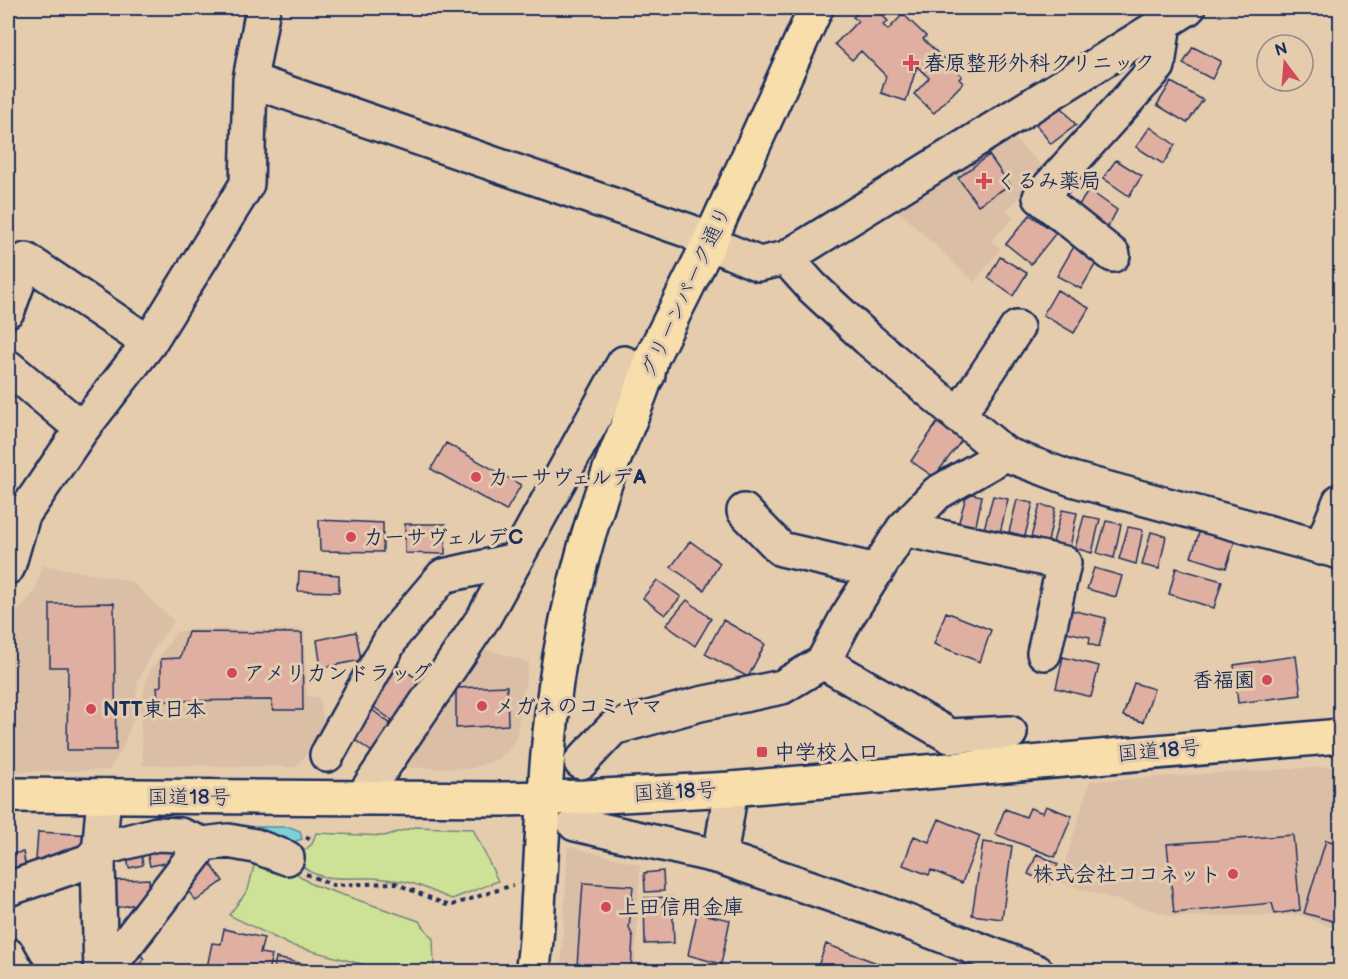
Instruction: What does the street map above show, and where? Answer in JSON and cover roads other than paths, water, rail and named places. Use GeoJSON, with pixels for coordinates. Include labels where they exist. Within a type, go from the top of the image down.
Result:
{"type":"FeatureCollection","features":[{"type":"Feature","properties":{"kind":"main road","name":"グリーンパーク通り"},"geometry":{"type":"LineString","coordinates":[[532,972],[537,935],[545,797],[555,686],[568,616],[592,525],[609,472],[648,375],[652,357],[709,243],[816,8]]}},
{"type":"Feature","properties":{"kind":"main road","name":"国道18号"},"geometry":{"type":"LineString","coordinates":[[8,795],[502,799],[585,797],[731,789],[1341,736]]}},
{"type":"Feature","properties":{"kind":"street"},"geometry":{"type":"LineString","coordinates":[[8,567],[12,528],[82,429],[149,343],[247,184],[250,80],[263,8]]}},
{"type":"Feature","properties":{"kind":"street"},"geometry":{"type":"LineString","coordinates":[[250,80],[689,231],[709,243],[759,264],[786,258],[1176,15]]}},
{"type":"Feature","properties":{"kind":"street"},"geometry":{"type":"LineString","coordinates":[[1113,255],[1040,197],[1158,66],[1176,15]]}},
{"type":"Feature","properties":{"kind":"street"},"geometry":{"type":"LineString","coordinates":[[786,258],[836,309],[1005,454],[1072,479],[1331,550],[1341,501]]}},
{"type":"Feature","properties":{"kind":"street"},"geometry":{"type":"LineString","coordinates":[[8,310],[26,260],[149,343]]}},
{"type":"Feature","properties":{"kind":"street"},"geometry":{"type":"LineString","coordinates":[[958,416],[1017,328]]}},
{"type":"Feature","properties":{"kind":"street"},"geometry":{"type":"LineString","coordinates":[[362,798],[484,617],[624,363],[648,375]]}},
{"type":"Feature","properties":{"kind":"street"},"geometry":{"type":"LineString","coordinates":[[8,367],[82,429]]}},
{"type":"Feature","properties":{"kind":"street"},"geometry":{"type":"LineString","coordinates":[[581,762],[613,728],[700,704],[782,687],[824,662],[847,617],[903,529],[937,493],[1005,454]]}},
{"type":"Feature","properties":{"kind":"street"},"geometry":{"type":"LineString","coordinates":[[572,459],[609,472]]}},
{"type":"Feature","properties":{"kind":"street"},"geometry":{"type":"LineString","coordinates":[[744,511],[781,549],[877,571]]}},
{"type":"Feature","properties":{"kind":"street"},"geometry":{"type":"LineString","coordinates":[[903,529],[1064,563],[1044,653]]}},
{"type":"Feature","properties":{"kind":"street"},"geometry":{"type":"LineString","coordinates":[[327,755],[394,634],[442,576],[516,560]]}},
{"type":"Feature","properties":{"kind":"street"},"geometry":{"type":"LineString","coordinates":[[824,662],[950,736],[1010,733]]}},
{"type":"Feature","properties":{"kind":"street"},"geometry":{"type":"LineString","coordinates":[[720,857],[731,789]]}},
{"type":"Feature","properties":{"kind":"street"},"geometry":{"type":"LineString","coordinates":[[103,972],[98,865],[104,796]]}},
{"type":"Feature","properties":{"kind":"street"},"geometry":{"type":"LineString","coordinates":[[575,824],[720,857],[879,911],[1037,972]]}},
{"type":"Feature","properties":{"kind":"street"},"geometry":{"type":"LineString","coordinates":[[8,889],[89,861],[100,849],[157,834],[180,835],[203,844],[228,841],[255,846],[286,858]]}},
{"type":"Feature","properties":{"kind":"street"},"geometry":{"type":"LineString","coordinates":[[103,972],[203,844]]}},
{"type":"Feature","properties":{"kind":"street"},"geometry":{"type":"LineString","coordinates":[[8,955],[18,972]]}},
{"type":"Feature","properties":{"kind":"water"},"geometry":{"type":"Polygon","coordinates":[[[257,827],[290,827],[300,831],[302,839],[291,843],[249,834],[257,827]]]}},
{"type":"Feature","properties":{"kind":"place","name":"春原整形外科クリニック"},"geometry":{"type":"Point","coordinates":[911,63]}},
{"type":"Feature","properties":{"kind":"place","name":"くるみ薬局"},"geometry":{"type":"Point","coordinates":[984,181]}},
{"type":"Feature","properties":{"kind":"place","name":"カーサヴェルデA"},"geometry":{"type":"Point","coordinates":[476,477]}},
{"type":"Feature","properties":{"kind":"place","name":"カーサヴェルデC"},"geometry":{"type":"Point","coordinates":[351,537]}},
{"type":"Feature","properties":{"kind":"place","name":"アメリカンドラッグ"},"geometry":{"type":"Point","coordinates":[232,673]}},
{"type":"Feature","properties":{"kind":"place","name":"香福園"},"geometry":{"type":"Point","coordinates":[1267,680]}},
{"type":"Feature","properties":{"kind":"place","name":"メガネのコミヤマ"},"geometry":{"type":"Point","coordinates":[482,706]}},
{"type":"Feature","properties":{"kind":"place","name":"NTT東日本"},"geometry":{"type":"Point","coordinates":[91,709]}},
{"type":"Feature","properties":{"kind":"place","name":"中学校入口"},"geometry":{"type":"Point","coordinates":[762,752]}},
{"type":"Feature","properties":{"kind":"place","name":"株式会社ココネット"},"geometry":{"type":"Point","coordinates":[1233,874]}},
{"type":"Feature","properties":{"kind":"place","name":"上田信用金庫"},"geometry":{"type":"Point","coordinates":[606,907]}}]}
